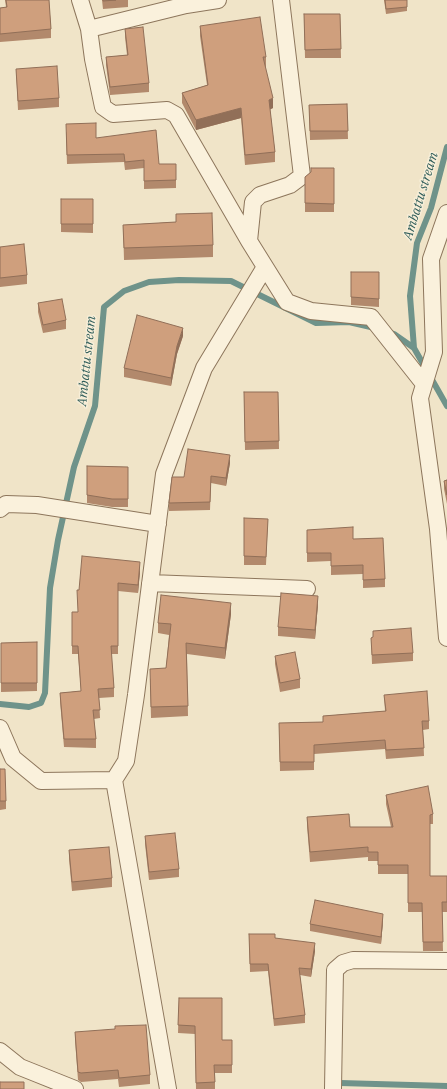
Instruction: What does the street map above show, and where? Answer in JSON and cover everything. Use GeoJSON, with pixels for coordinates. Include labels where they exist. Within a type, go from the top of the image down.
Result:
{"type":"FeatureCollection","features":[{"type":"Feature","properties":{"kind":"street"},"geometry":{"type":"LineString","coordinates":[[80,0],[89,29],[93,59],[103,108],[113,114],[167,110],[176,115],[249,241],[261,273],[287,302],[311,311],[372,317],[424,383]]}},
{"type":"Feature","properties":{"kind":"street"},"geometry":{"type":"LineString","coordinates":[[89,29],[186,5],[218,0]]}},
{"type":"Feature","properties":{"kind":"street"},"geometry":{"type":"LineString","coordinates":[[249,241],[253,202],[260,195],[290,185],[302,176],[281,0]]}},
{"type":"Feature","properties":{"kind":"street"},"geometry":{"type":"LineString","coordinates":[[447,213],[431,259],[438,353],[424,383],[420,398],[438,528],[447,638]]}},
{"type":"Feature","properties":{"kind":"street"},"geometry":{"type":"LineString","coordinates":[[168,1089],[114,780],[126,761],[164,474],[204,368],[261,273]]}},
{"type":"Feature","properties":{"kind":"street"},"geometry":{"type":"LineString","coordinates":[[0,509],[6,504],[37,505],[158,524]]}},
{"type":"Feature","properties":{"kind":"street"},"geometry":{"type":"LineString","coordinates":[[150,583],[307,589]]}},
{"type":"Feature","properties":{"kind":"street"},"geometry":{"type":"LineString","coordinates":[[0,728],[13,758],[41,781],[114,780]]}},
{"type":"Feature","properties":{"kind":"street"},"geometry":{"type":"LineString","coordinates":[[333,1089],[335,970],[343,963],[353,960],[447,961]]}},
{"type":"Feature","properties":{"kind":"street"},"geometry":{"type":"LineString","coordinates":[[0,1051],[20,1067],[75,1089]]}},
{"type":"Feature","properties":{"kind":"building"},"geometry":{"type":"Polygon","coordinates":[[[6,0],[49,0],[51,29],[0,34],[0,8],[7,7],[6,0]]]}},
{"type":"Feature","properties":{"kind":"building"},"geometry":{"type":"Polygon","coordinates":[[[385,0],[407,0],[407,7],[386,9],[385,0]]]}},
{"type":"Feature","properties":{"kind":"building"},"geometry":{"type":"Polygon","coordinates":[[[304,14],[340,14],[341,49],[305,50],[304,14]]]}},
{"type":"Feature","properties":{"kind":"building"},"geometry":{"type":"Polygon","coordinates":[[[260,17],[266,57],[263,57],[273,98],[269,100],[275,152],[245,155],[241,108],[196,120],[182,93],[208,85],[200,26],[260,17]]]}},
{"type":"Feature","properties":{"kind":"building"},"geometry":{"type":"Polygon","coordinates":[[[143,27],[149,83],[110,87],[106,57],[128,55],[125,29],[143,27]]]}},
{"type":"Feature","properties":{"kind":"building"},"geometry":{"type":"Polygon","coordinates":[[[57,66],[59,98],[18,101],[16,69],[57,66]]]}},
{"type":"Feature","properties":{"kind":"building"},"geometry":{"type":"Polygon","coordinates":[[[347,104],[348,131],[310,131],[309,105],[347,104]]]}},
{"type":"Feature","properties":{"kind":"building"},"geometry":{"type":"Polygon","coordinates":[[[96,123],[96,138],[156,130],[159,164],[176,164],[176,180],[144,181],[144,160],[125,162],[124,154],[67,155],[66,124],[96,123]]]}},
{"type":"Feature","properties":{"kind":"building"},"geometry":{"type":"Polygon","coordinates":[[[311,168],[334,168],[334,204],[305,203],[305,177],[311,172],[311,168]]]}},
{"type":"Feature","properties":{"kind":"building"},"geometry":{"type":"Polygon","coordinates":[[[61,199],[93,199],[93,224],[61,224],[61,199]]]}},
{"type":"Feature","properties":{"kind":"building"},"geometry":{"type":"Polygon","coordinates":[[[212,213],[213,245],[124,248],[123,225],[176,222],[176,214],[212,213]]]}},
{"type":"Feature","properties":{"kind":"building"},"geometry":{"type":"Polygon","coordinates":[[[24,244],[27,275],[0,278],[0,247],[24,244]]]}},
{"type":"Feature","properties":{"kind":"building"},"geometry":{"type":"Polygon","coordinates":[[[351,272],[379,272],[379,299],[351,297],[351,272]]]}},
{"type":"Feature","properties":{"kind":"building"},"geometry":{"type":"Polygon","coordinates":[[[62,299],[66,320],[43,325],[38,303],[62,299]]]}},
{"type":"Feature","properties":{"kind":"building"},"geometry":{"type":"Polygon","coordinates":[[[137,315],[183,328],[177,346],[171,378],[124,368],[137,315]]]}},
{"type":"Feature","properties":{"kind":"building"},"geometry":{"type":"Polygon","coordinates":[[[244,392],[278,392],[279,441],[245,442],[244,392]]]}},
{"type":"Feature","properties":{"kind":"building"},"geometry":{"type":"Polygon","coordinates":[[[188,449],[230,455],[226,478],[211,476],[210,502],[169,503],[172,477],[184,477],[188,449]]]}},
{"type":"Feature","properties":{"kind":"building"},"geometry":{"type":"Polygon","coordinates":[[[87,466],[128,467],[128,499],[112,499],[87,495],[87,466]]]}},
{"type":"Feature","properties":{"kind":"building"},"geometry":{"type":"Polygon","coordinates":[[[447,480],[447,495],[444,481],[447,480]]]}},
{"type":"Feature","properties":{"kind":"building"},"geometry":{"type":"Polygon","coordinates":[[[244,518],[268,519],[266,557],[244,556],[244,518]]]}},
{"type":"Feature","properties":{"kind":"building"},"geometry":{"type":"Polygon","coordinates":[[[353,527],[353,539],[383,538],[385,579],[363,580],[363,565],[331,566],[331,553],[307,553],[307,530],[353,527]]]}},
{"type":"Feature","properties":{"kind":"building"},"geometry":{"type":"Polygon","coordinates":[[[82,556],[140,562],[138,585],[118,583],[118,646],[111,646],[114,688],[98,689],[100,710],[93,710],[96,739],[64,739],[60,693],[81,691],[78,646],[72,646],[72,612],[78,612],[77,590],[79,590],[82,556]]]}},
{"type":"Feature","properties":{"kind":"building"},"geometry":{"type":"Polygon","coordinates":[[[281,593],[318,596],[315,630],[278,627],[281,593]]]}},
{"type":"Feature","properties":{"kind":"building"},"geometry":{"type":"Polygon","coordinates":[[[161,595],[231,603],[225,648],[186,643],[188,706],[151,707],[150,669],[166,668],[171,624],[158,623],[161,595]]]}},
{"type":"Feature","properties":{"kind":"building"},"geometry":{"type":"Polygon","coordinates":[[[411,628],[413,653],[372,655],[371,638],[373,637],[373,631],[411,628]]]}},
{"type":"Feature","properties":{"kind":"building"},"geometry":{"type":"Polygon","coordinates":[[[37,642],[37,683],[1,683],[1,643],[37,642]]]}},
{"type":"Feature","properties":{"kind":"building"},"geometry":{"type":"Polygon","coordinates":[[[295,652],[300,679],[280,683],[275,656],[295,652]]]}},
{"type":"Feature","properties":{"kind":"building"},"geometry":{"type":"Polygon","coordinates":[[[427,691],[429,721],[422,721],[424,748],[386,750],[385,740],[314,745],[314,762],[280,762],[279,723],[323,722],[323,716],[386,711],[384,695],[427,691]]]}},
{"type":"Feature","properties":{"kind":"building"},"geometry":{"type":"Polygon","coordinates":[[[0,769],[5,769],[6,801],[0,801],[0,769]]]}},
{"type":"Feature","properties":{"kind":"building"},"geometry":{"type":"Polygon","coordinates":[[[428,786],[433,814],[430,815],[430,876],[447,876],[447,902],[442,902],[443,942],[423,942],[422,903],[408,903],[408,865],[378,865],[378,852],[368,852],[368,847],[310,852],[307,817],[349,814],[350,827],[393,827],[386,795],[428,786]]]}},
{"type":"Feature","properties":{"kind":"building"},"geometry":{"type":"Polygon","coordinates":[[[175,833],[179,869],[149,872],[145,836],[175,833]]]}},
{"type":"Feature","properties":{"kind":"building"},"geometry":{"type":"Polygon","coordinates":[[[109,847],[112,878],[72,882],[69,850],[109,847]]]}},
{"type":"Feature","properties":{"kind":"building"},"geometry":{"type":"Polygon","coordinates":[[[315,900],[383,914],[381,937],[310,924],[315,900]]]}},
{"type":"Feature","properties":{"kind":"building"},"geometry":{"type":"Polygon","coordinates":[[[249,934],[275,934],[275,938],[315,943],[311,969],[299,968],[305,1015],[274,1019],[268,964],[250,964],[249,934]]]}},
{"type":"Feature","properties":{"kind":"building"},"geometry":{"type":"Polygon","coordinates":[[[179,998],[222,998],[222,1040],[232,1040],[232,1065],[214,1065],[215,1082],[196,1083],[195,1026],[178,1025],[179,998]]]}},
{"type":"Feature","properties":{"kind":"building"},"geometry":{"type":"Polygon","coordinates":[[[146,1025],[150,1075],[119,1078],[118,1070],[78,1072],[75,1032],[115,1029],[115,1026],[146,1025]]]}},
{"type":"Feature","properties":{"kind":"building"},"geometry":{"type":"Polygon","coordinates":[[[0,1082],[24,1082],[24,1089],[0,1089],[0,1082]]]}},
{"type":"Feature","properties":{"kind":"waterway","name":"Ambattu stream"},"geometry":{"type":"LineString","coordinates":[[447,147],[431,208],[417,243],[410,296],[414,348],[447,406]]}},
{"type":"Feature","properties":{"kind":"waterway","name":"Ambattu stream"},"geometry":{"type":"LineString","coordinates":[[0,704],[29,707],[41,703],[45,693],[50,588],[58,540],[74,467],[95,406],[104,307],[124,291],[149,282],[179,280],[231,281],[316,323],[349,322],[375,328]]}},
{"type":"Feature","properties":{"kind":"waterway","name":"Ambattu stream"},"geometry":{"type":"LineString","coordinates":[[388,332],[394,334],[414,348]]}},
{"type":"Feature","properties":{"kind":"waterway"},"geometry":{"type":"LineString","coordinates":[[340,1083],[447,1086]]}}]}
